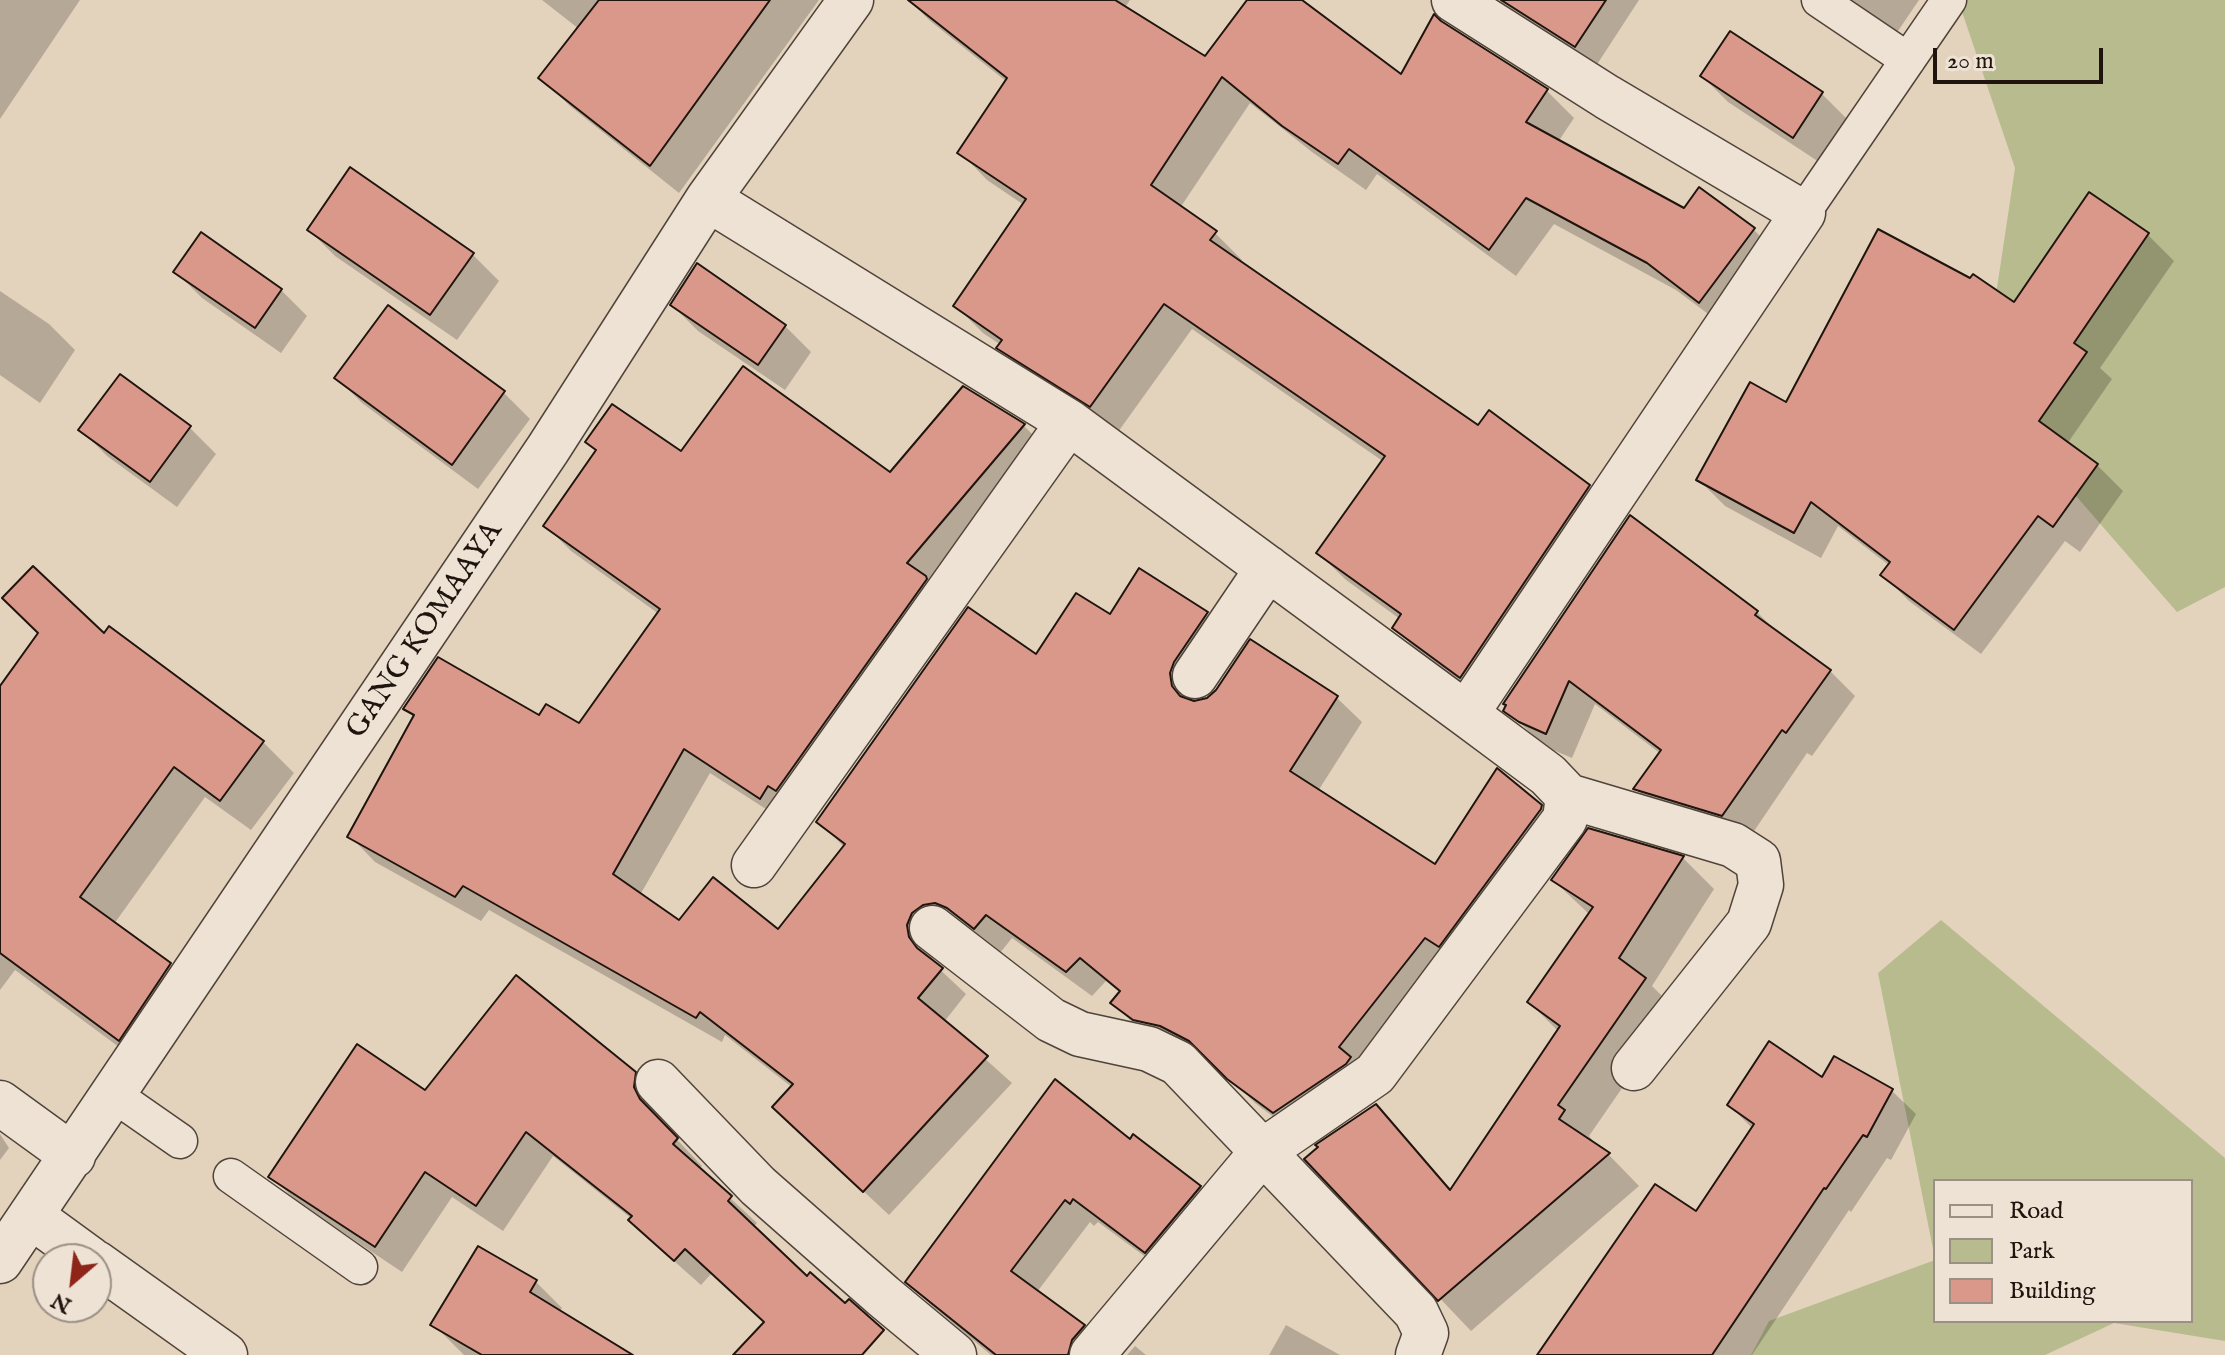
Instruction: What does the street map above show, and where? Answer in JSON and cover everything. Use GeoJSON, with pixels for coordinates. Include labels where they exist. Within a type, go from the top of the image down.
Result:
{"type":"FeatureCollection","features":[{"type":"Feature","properties":{"kind":"street","name":"GANG KOMAAYA"},"geometry":{"type":"LineString","coordinates":[[0,1261],[548,449],[708,199],[851,0]]}},
{"type":"Feature","properties":{"kind":"street"},"geometry":{"type":"LineString","coordinates":[[1454,0],[1607,97],[1803,213],[1466,714]]}},
{"type":"Feature","properties":{"kind":"street"},"geometry":{"type":"LineString","coordinates":[[708,199],[1069,422],[1548,775],[1568,796],[1733,845],[1758,861],[1761,885],[1749,923],[1634,1068]]}},
{"type":"Feature","properties":{"kind":"street"},"geometry":{"type":"LineString","coordinates":[[754,865],[1069,422]]}},
{"type":"Feature","properties":{"kind":"street"},"geometry":{"type":"LineString","coordinates":[[1195,676],[1268,568]]}},
{"type":"Feature","properties":{"kind":"street"},"geometry":{"type":"LineString","coordinates":[[1092,1355],[1263,1151],[1375,1074],[1565,819],[1568,796]]}},
{"type":"Feature","properties":{"kind":"street"},"geometry":{"type":"LineString","coordinates":[[932,928],[1051,1020],[1080,1034],[1149,1049],[1178,1063],[1416,1312],[1426,1333],[1418,1355]]}},
{"type":"Feature","properties":{"kind":"street"},"geometry":{"type":"LineString","coordinates":[[658,1082],[758,1186],[954,1355]]}},
{"type":"Feature","properties":{"kind":"street"},"geometry":{"type":"LineString","coordinates":[[0,1103],[73,1156]]}},
{"type":"Feature","properties":{"kind":"street"},"geometry":{"type":"LineString","coordinates":[[31,1216],[68,1243]]}},
{"type":"Feature","properties":{"kind":"street"},"geometry":{"type":"LineString","coordinates":[[112,1274],[225,1355]]}},
{"type":"Feature","properties":{"kind":"lane"},"geometry":{"type":"LineString","coordinates":[[1819,0],[1908,60]]}},
{"type":"Feature","properties":{"kind":"lane"},"geometry":{"type":"LineString","coordinates":[[1803,213],[1949,0]]}},
{"type":"Feature","properties":{"kind":"lane"},"geometry":{"type":"LineString","coordinates":[[114,1095],[180,1141]]}},
{"type":"Feature","properties":{"kind":"lane"},"geometry":{"type":"LineString","coordinates":[[231,1176],[360,1267]]}},
{"type":"Feature","properties":{"kind":"green space"},"geometry":{"type":"Polygon","coordinates":[[[1958,0],[2225,0],[2225,587],[2177,612],[1982,388],[2015,168],[1958,0]]]}},
{"type":"Feature","properties":{"kind":"green space"},"geometry":{"type":"Polygon","coordinates":[[[1941,920],[2225,1158],[2225,1341],[2114,1323],[2193,1323],[2193,1179],[1933,1179],[1933,1249],[1878,973],[1941,920]]]}},
{"type":"Feature","properties":{"kind":"green space"},"geometry":{"type":"Polygon","coordinates":[[[1933,1261],[1933,1323],[2114,1323],[2045,1355],[1751,1355],[1769,1321],[1933,1261]]]}},
{"type":"Feature","properties":{"kind":"building"},"geometry":{"type":"Polygon","coordinates":[[[599,0],[770,0],[650,166],[538,78],[599,0]]]}},
{"type":"Feature","properties":{"kind":"building"},"geometry":{"type":"Polygon","coordinates":[[[908,0],[1115,0],[1205,56],[1247,0],[1302,0],[1401,74],[1434,14],[1548,89],[1526,122],[1684,208],[1699,187],[1755,228],[1699,303],[1647,263],[1526,198],[1489,250],[1349,149],[1338,164],[1282,126],[1222,77],[1151,185],[1217,231],[1210,240],[1478,425],[1489,410],[1590,485],[1460,678],[1392,628],[1401,614],[1316,553],[1385,456],[1164,304],[1090,407],[996,348],[1002,340],[953,306],[1026,199],[957,153],[1007,78],[908,0]]]}},
{"type":"Feature","properties":{"kind":"building"},"geometry":{"type":"Polygon","coordinates":[[[1501,0],[1606,0],[1575,47],[1501,0]]]}},
{"type":"Feature","properties":{"kind":"building"},"geometry":{"type":"Polygon","coordinates":[[[1730,31],[1823,92],[1793,138],[1700,76],[1730,31]]]}},
{"type":"Feature","properties":{"kind":"building"},"geometry":{"type":"Polygon","coordinates":[[[350,167],[474,253],[430,315],[307,230],[350,167]]]}},
{"type":"Feature","properties":{"kind":"building"},"geometry":{"type":"Polygon","coordinates":[[[2089,192],[2149,233],[2074,343],[2087,352],[2039,421],[2098,464],[2053,527],[2038,516],[1954,630],[1880,575],[1890,562],[1811,502],[1794,533],[1696,480],[1750,382],[1786,402],[1878,229],[1970,278],[1973,274],[2014,302],[2089,192]]]}},
{"type":"Feature","properties":{"kind":"building"},"geometry":{"type":"Polygon","coordinates":[[[201,232],[282,289],[255,328],[173,272],[201,232]]]}},
{"type":"Feature","properties":{"kind":"building"},"geometry":{"type":"Polygon","coordinates":[[[697,263],[786,325],[758,365],[670,305],[697,263]]]}},
{"type":"Feature","properties":{"kind":"building"},"geometry":{"type":"Polygon","coordinates":[[[388,305],[505,391],[452,465],[334,378],[388,305]]]}},
{"type":"Feature","properties":{"kind":"building"},"geometry":{"type":"Polygon","coordinates":[[[743,366],[890,472],[963,386],[1025,424],[907,563],[927,579],[776,791],[768,786],[760,799],[684,749],[613,874],[679,920],[713,877],[778,929],[845,844],[816,822],[968,607],[1036,654],[1076,593],[1110,614],[1139,568],[1208,612],[1174,662],[1170,673],[1172,686],[1180,696],[1194,701],[1207,698],[1216,690],[1250,639],[1338,696],[1290,771],[1435,864],[1497,768],[1542,805],[1439,947],[1425,938],[1339,1047],[1351,1057],[1346,1064],[1273,1113],[1227,1079],[1189,1041],[1160,1026],[1133,1020],[1110,1003],[1120,991],[1080,958],[1066,972],[986,915],[974,929],[947,908],[935,903],[923,905],[912,913],[907,925],[909,937],[917,948],[943,968],[918,998],[988,1056],[863,1192],[772,1107],[793,1084],[700,1012],[696,1018],[463,886],[455,897],[347,837],[414,715],[403,709],[438,657],[539,715],[546,704],[579,723],[660,609],[543,526],[596,450],[585,442],[612,404],[681,451],[743,366]]]}},
{"type":"Feature","properties":{"kind":"building"},"geometry":{"type":"Polygon","coordinates":[[[120,374],[191,426],[150,482],[78,430],[120,374]]]}},
{"type":"Feature","properties":{"kind":"building"},"geometry":{"type":"Polygon","coordinates":[[[1630,515],[1758,611],[1755,615],[1831,670],[1786,733],[1782,730],[1722,816],[1633,789],[1661,750],[1569,681],[1546,734],[1503,711],[1506,705],[1503,704],[1630,515]]]}},
{"type":"Feature","properties":{"kind":"building"},"geometry":{"type":"Polygon","coordinates":[[[33,566],[104,633],[109,626],[264,741],[220,801],[174,767],[80,897],[171,963],[119,1041],[0,953],[0,686],[38,633],[2,598],[33,566]]]}},
{"type":"Feature","properties":{"kind":"building"},"geometry":{"type":"Polygon","coordinates":[[[1588,828],[1684,856],[1619,958],[1646,978],[1558,1105],[1565,1110],[1559,1119],[1610,1153],[1438,1301],[1304,1159],[1318,1147],[1315,1145],[1376,1104],[1450,1190],[1560,1026],[1527,1002],[1593,907],[1551,880],[1588,828]]]}},
{"type":"Feature","properties":{"kind":"building"},"geometry":{"type":"Polygon","coordinates":[[[516,975],[636,1072],[634,1087],[640,1099],[678,1138],[673,1144],[732,1196],[728,1201],[807,1276],[810,1272],[845,1303],[849,1299],[884,1330],[862,1355],[733,1355],[764,1322],[685,1249],[674,1261],[628,1220],[632,1216],[526,1132],[476,1206],[425,1172],[375,1247],[268,1177],[357,1044],[425,1090],[516,975]]]}},
{"type":"Feature","properties":{"kind":"building"},"geometry":{"type":"Polygon","coordinates":[[[1769,1041],[1822,1077],[1834,1056],[1893,1089],[1867,1137],[1863,1135],[1824,1188],[1712,1355],[1537,1355],[1655,1184],[1696,1211],[1754,1124],[1727,1105],[1769,1041]]]}},
{"type":"Feature","properties":{"kind":"building"},"geometry":{"type":"Polygon","coordinates":[[[1055,1079],[1130,1139],[1133,1134],[1201,1186],[1145,1253],[1073,1199],[1070,1204],[1065,1200],[1011,1271],[1085,1325],[1072,1340],[1068,1355],[996,1355],[905,1282],[1055,1079]]]}},
{"type":"Feature","properties":{"kind":"building"},"geometry":{"type":"Polygon","coordinates":[[[478,1246],[537,1280],[530,1292],[633,1355],[482,1355],[430,1325],[478,1246]]]}}]}
